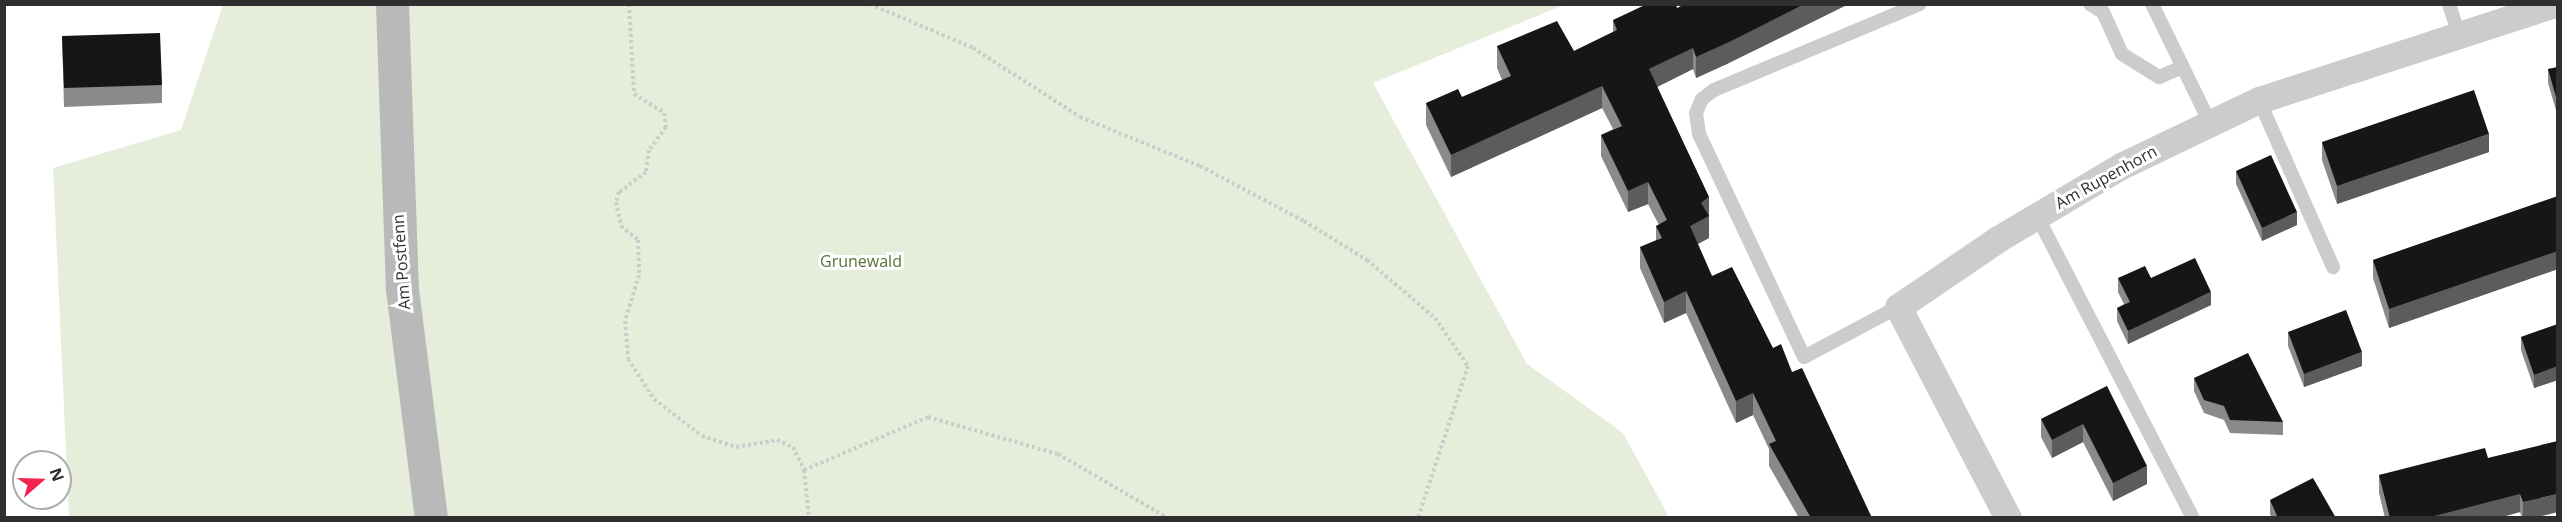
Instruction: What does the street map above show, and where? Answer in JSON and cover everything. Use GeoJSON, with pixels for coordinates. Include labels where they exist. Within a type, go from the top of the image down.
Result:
{"type":"FeatureCollection","features":[{"type":"Feature","properties":{"kind":"street","name":"Am Postfenn"},"geometry":{"type":"LineString","coordinates":[[392,4],[402,289],[431,518]]}},
{"type":"Feature","properties":{"kind":"street","name":"Am Rupenhorn"},"geometry":{"type":"LineString","coordinates":[[1898,308],[2037,216],[2121,166],[2259,100],[2458,32],[2554,4]]}},
{"type":"Feature","properties":{"kind":"street"},"geometry":{"type":"LineString","coordinates":[[1898,308],[2007,518]]}},
{"type":"Feature","properties":{"kind":"lane"},"geometry":{"type":"LineString","coordinates":[[1898,308],[1804,357],[1699,134],[1696,113],[1702,99],[1714,90],[1920,4]]}},
{"type":"Feature","properties":{"kind":"lane"},"geometry":{"type":"LineString","coordinates":[[2090,4],[2103,12],[2122,54],[2159,77],[2182,67]]}},
{"type":"Feature","properties":{"kind":"lane"},"geometry":{"type":"LineString","coordinates":[[2152,4],[2210,123]]}},
{"type":"Feature","properties":{"kind":"lane"},"geometry":{"type":"LineString","coordinates":[[2448,4],[2458,32]]}},
{"type":"Feature","properties":{"kind":"lane"},"geometry":{"type":"LineString","coordinates":[[2259,100],[2333,267]]}},
{"type":"Feature","properties":{"kind":"lane"},"geometry":{"type":"LineString","coordinates":[[2037,216],[2193,518]]}},
{"type":"Feature","properties":{"kind":"path"},"geometry":{"type":"LineString","coordinates":[[629,4],[634,94],[664,113],[666,127],[649,150],[646,172],[619,192],[616,202],[621,226],[638,240],[639,275],[625,321],[628,359],[654,399],[702,436],[736,447],[786,441],[804,470],[809,518]]}},
{"type":"Feature","properties":{"kind":"path"},"geometry":{"type":"LineString","coordinates":[[870,4],[972,48],[1080,117],[1200,166],[1304,221],[1367,260],[1435,318],[1468,366],[1418,518]]}},
{"type":"Feature","properties":{"kind":"path"},"geometry":{"type":"LineString","coordinates":[[804,470],[928,417],[1058,454],[1168,518]]}},
{"type":"Feature","properties":{"kind":"green space","name":"Grunewald"},"geometry":{"type":"Polygon","coordinates":[[[223,5],[1564,5],[1373,83],[1527,364],[1623,433],[1669,517],[69,517],[69,510],[72,510],[72,450],[66,450],[53,168],[181,130],[223,5]]]}},
{"type":"Feature","properties":{"kind":"building"},"geometry":{"type":"Polygon","coordinates":[[[1647,4],[1676,4],[1677,8],[1685,4],[1805,4],[1696,57],[1693,48],[1649,69],[1709,197],[1701,203],[1709,216],[1690,226],[1712,276],[1732,267],[1773,348],[1781,344],[1792,372],[1802,368],[1872,518],[1811,518],[1769,444],[1776,441],[1753,393],[1736,401],[1686,291],[1664,302],[1640,247],[1662,238],[1656,226],[1667,220],[1648,182],[1628,191],[1601,135],[1622,126],[1602,86],[1451,155],[1426,103],[1458,89],[1462,97],[1511,76],[1497,46],[1557,21],[1574,51],[1617,30],[1613,20],[1647,4]]]}},
{"type":"Feature","properties":{"kind":"building"},"geometry":{"type":"Polygon","coordinates":[[[160,33],[162,85],[64,88],[62,36],[160,33]]]}},
{"type":"Feature","properties":{"kind":"building"},"geometry":{"type":"Polygon","coordinates":[[[2558,67],[2558,104],[2548,69],[2558,67]]]}},
{"type":"Feature","properties":{"kind":"building"},"geometry":{"type":"Polygon","coordinates":[[[2474,90],[2489,134],[2337,186],[2322,142],[2474,90]]]}},
{"type":"Feature","properties":{"kind":"building"},"geometry":{"type":"Polygon","coordinates":[[[2271,155],[2297,212],[2262,228],[2236,171],[2271,155]]]}},
{"type":"Feature","properties":{"kind":"building"},"geometry":{"type":"Polygon","coordinates":[[[2558,196],[2558,251],[2389,309],[2373,260],[2558,196]]]}},
{"type":"Feature","properties":{"kind":"building"},"geometry":{"type":"Polygon","coordinates":[[[2195,258],[2211,292],[2128,331],[2117,308],[2130,302],[2118,278],[2145,266],[2151,278],[2195,258]]]}},
{"type":"Feature","properties":{"kind":"building"},"geometry":{"type":"Polygon","coordinates":[[[2346,310],[2362,352],[2304,374],[2288,332],[2346,310]]]}},
{"type":"Feature","properties":{"kind":"building"},"geometry":{"type":"Polygon","coordinates":[[[2558,324],[2558,366],[2534,375],[2521,337],[2558,324]]]}},
{"type":"Feature","properties":{"kind":"building"},"geometry":{"type":"Polygon","coordinates":[[[2248,353],[2283,422],[2230,420],[2224,406],[2204,400],[2194,378],[2248,353]]]}},
{"type":"Feature","properties":{"kind":"building"},"geometry":{"type":"Polygon","coordinates":[[[2107,386],[2147,466],[2113,483],[2083,424],[2052,440],[2041,419],[2107,386]]]}},
{"type":"Feature","properties":{"kind":"building"},"geometry":{"type":"Polygon","coordinates":[[[2558,441],[2558,494],[2523,502],[2520,494],[2427,518],[2390,518],[2379,475],[2485,448],[2488,458],[2558,441]]]}},
{"type":"Feature","properties":{"kind":"building"},"geometry":{"type":"Polygon","coordinates":[[[2313,478],[2336,518],[2278,518],[2270,500],[2313,478]]]}}]}
